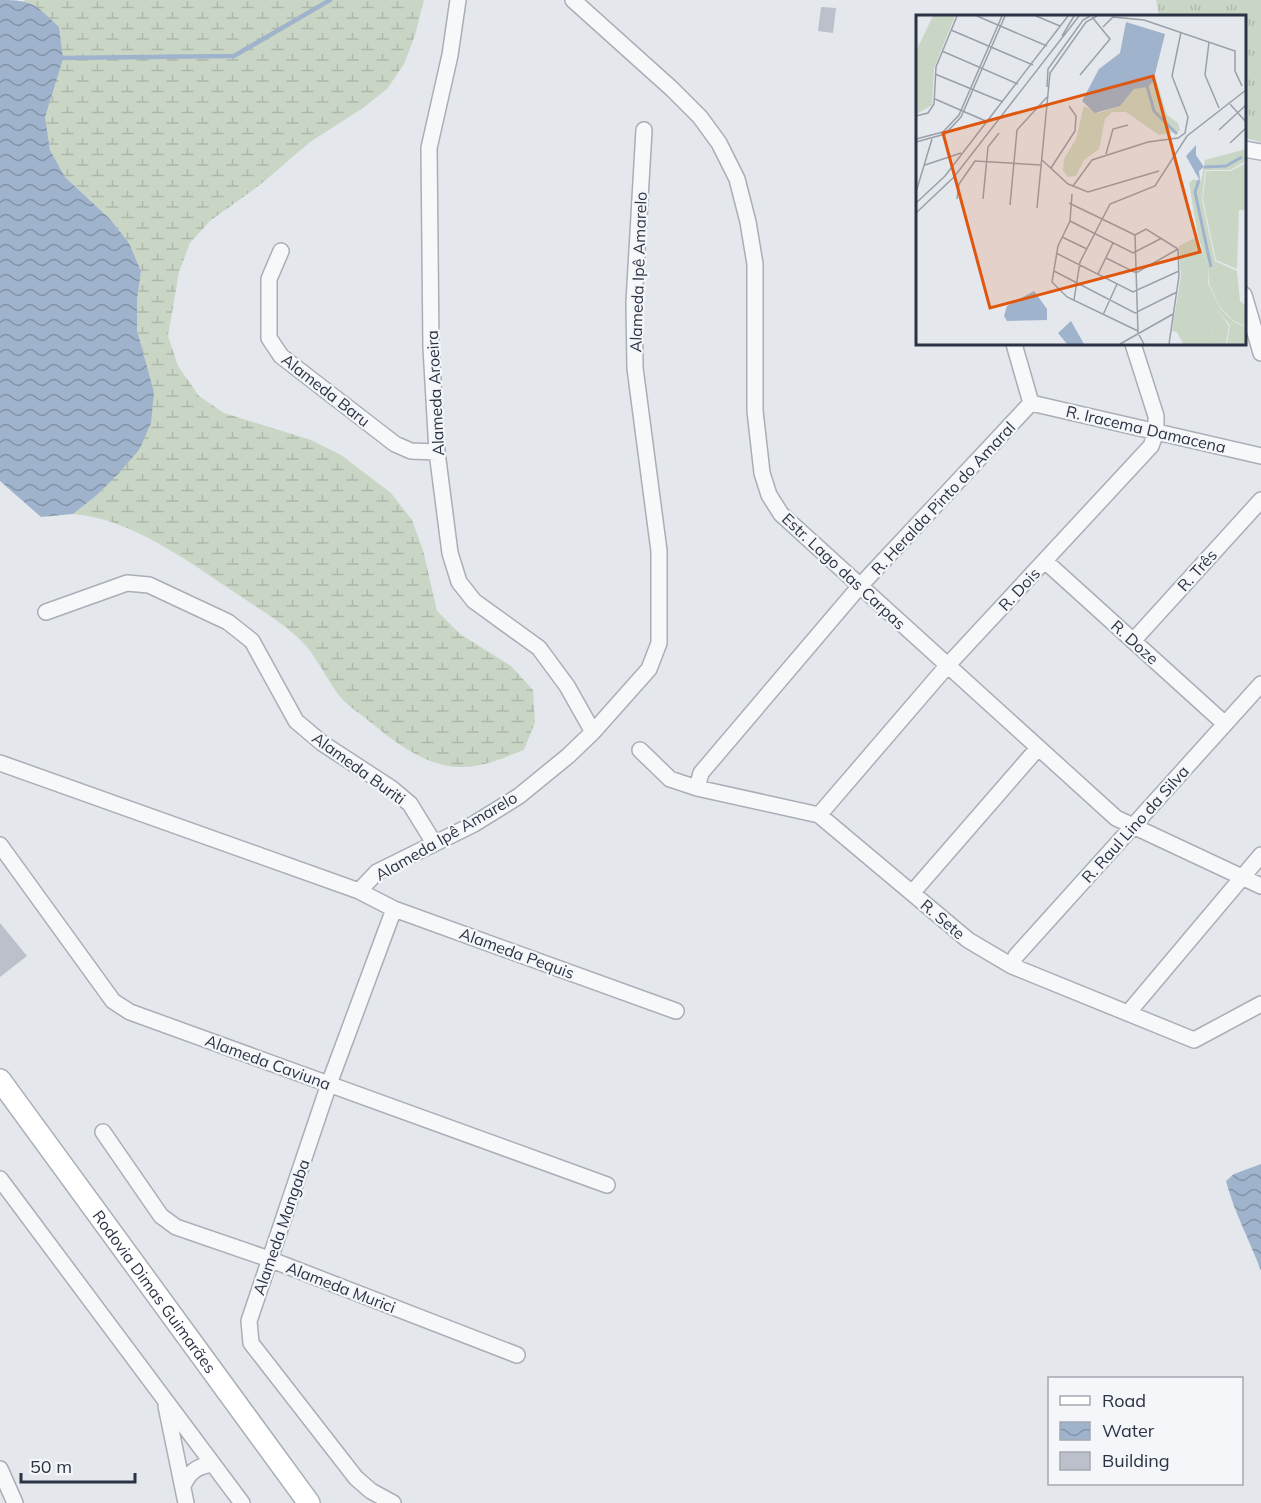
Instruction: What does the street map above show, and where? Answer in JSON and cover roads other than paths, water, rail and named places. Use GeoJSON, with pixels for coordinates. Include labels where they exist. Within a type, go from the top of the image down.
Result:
{"type":"FeatureCollection","features":[{"type":"Feature","properties":{"kind":"main road","name":"Rodovia Dimas Guimarães"},"geometry":{"type":"LineString","coordinates":[[0,1080],[309,1503]]}},
{"type":"Feature","properties":{"kind":"street","name":"Alameda Aroeira"},"geometry":{"type":"LineString","coordinates":[[458,0],[450,55],[429,148],[431,347],[437,452],[450,553],[459,582],[474,601],[539,648],[567,686],[593,732]]}},
{"type":"Feature","properties":{"kind":"street","name":"Estr. Lago das Carpas"},"geometry":{"type":"LineString","coordinates":[[573,0],[700,117],[718,143],[737,179],[748,222],[754,264],[756,411],[762,473],[769,495],[781,514],[1116,818],[1261,886]]}},
{"type":"Feature","properties":{"kind":"street","name":"Alameda Ipê Amarelo"},"geometry":{"type":"LineString","coordinates":[[0,763],[359,891],[376,872],[474,824],[519,796],[593,732],[649,669],[659,643],[659,551],[634,368],[634,302],[644,130]]}},
{"type":"Feature","properties":{"kind":"street"},"geometry":{"type":"LineString","coordinates":[[1246,149],[1261,152]]}},
{"type":"Feature","properties":{"kind":"street","name":"Alameda Baru"},"geometry":{"type":"LineString","coordinates":[[281,251],[269,279],[268,338],[281,356],[395,444],[411,451],[437,452]]}},
{"type":"Feature","properties":{"kind":"street"},"geometry":{"type":"LineString","coordinates":[[1246,299],[1261,353]]}},
{"type":"Feature","properties":{"kind":"street"},"geometry":{"type":"LineString","coordinates":[[1014,345],[1032,403]]}},
{"type":"Feature","properties":{"kind":"street"},"geometry":{"type":"LineString","coordinates":[[1133,345],[1156,416],[1156,432]]}},
{"type":"Feature","properties":{"kind":"street","name":"R. Heralda Pinto do Amaral"},"geometry":{"type":"LineString","coordinates":[[697,788],[701,773],[859,587],[1032,403]]}},
{"type":"Feature","properties":{"kind":"street","name":"R. Iracema Damacena"},"geometry":{"type":"LineString","coordinates":[[1032,403],[1261,456]]}},
{"type":"Feature","properties":{"kind":"street","name":"R. Dois"},"geometry":{"type":"LineString","coordinates":[[819,815],[947,666],[1151,446],[1156,432]]}},
{"type":"Feature","properties":{"kind":"street","name":"R. Três"},"geometry":{"type":"LineString","coordinates":[[1133,641],[1261,500]]}},
{"type":"Feature","properties":{"kind":"street","name":"R. Doze"},"geometry":{"type":"LineString","coordinates":[[1045,561],[1225,724]]}},
{"type":"Feature","properties":{"kind":"street","name":"Alameda Buriti"},"geometry":{"type":"LineString","coordinates":[[46,612],[127,583],[149,585],[228,622],[252,641],[297,721],[322,743],[391,788],[410,804],[434,843]]}},
{"type":"Feature","properties":{"kind":"street","name":"R. Raul Lino da Silva"},"geometry":{"type":"LineString","coordinates":[[1012,966],[1016,956],[1261,684]]}},
{"type":"Feature","properties":{"kind":"street"},"geometry":{"type":"LineString","coordinates":[[912,893],[1038,748]]}},
{"type":"Feature","properties":{"kind":"street","name":"R. Sete"},"geometry":{"type":"LineString","coordinates":[[640,750],[670,779],[697,788],[819,815],[968,940],[1012,966],[1194,1040],[1261,1004]]}},
{"type":"Feature","properties":{"kind":"street","name":"Alameda Caviuna"},"geometry":{"type":"LineString","coordinates":[[0,845],[113,1002],[130,1012],[607,1185]]}},
{"type":"Feature","properties":{"kind":"street"},"geometry":{"type":"LineString","coordinates":[[1128,1013],[1261,855]]}},
{"type":"Feature","properties":{"kind":"street","name":"Alameda Pequis"},"geometry":{"type":"LineString","coordinates":[[359,891],[394,909],[676,1011]]}},
{"type":"Feature","properties":{"kind":"street","name":"Alameda Mangaba"},"geometry":{"type":"LineString","coordinates":[[393,1503],[371,1491],[356,1478],[251,1343],[249,1321],[330,1084],[394,909]]}},
{"type":"Feature","properties":{"kind":"street","name":"Alameda Murici"},"geometry":{"type":"LineString","coordinates":[[103,1132],[161,1216],[176,1227],[269,1259],[517,1355]]}},
{"type":"Feature","properties":{"kind":"street"},"geometry":{"type":"LineString","coordinates":[[2,1186],[242,1503]]}},
{"type":"Feature","properties":{"kind":"street"},"geometry":{"type":"LineString","coordinates":[[165,1402],[186,1503]]}},
{"type":"Feature","properties":{"kind":"street"},"geometry":{"type":"LineString","coordinates":[[183,1486],[187,1477],[194,1470],[203,1465],[213,1464]]}},
{"type":"Feature","properties":{"kind":"street"},"geometry":{"type":"LineString","coordinates":[[0,1469],[15,1503]]}},
{"type":"Feature","properties":{"kind":"water"},"geometry":{"type":"Polygon","coordinates":[[[0,0],[21,1],[34,5],[59,27],[63,59],[45,117],[50,150],[65,177],[110,219],[129,243],[141,271],[137,300],[137,330],[154,392],[151,423],[139,450],[97,495],[73,514],[41,517],[0,481],[0,0]]]}},
{"type":"Feature","properties":{"kind":"water"},"geometry":{"type":"Polygon","coordinates":[[[1261,1164],[1261,1271],[1233,1204],[1226,1181],[1234,1174],[1261,1164]]]}},
{"type":"Feature","properties":{"kind":"waterway"},"geometry":{"type":"LineString","coordinates":[[57,58],[234,56],[330,0]]}}]}
